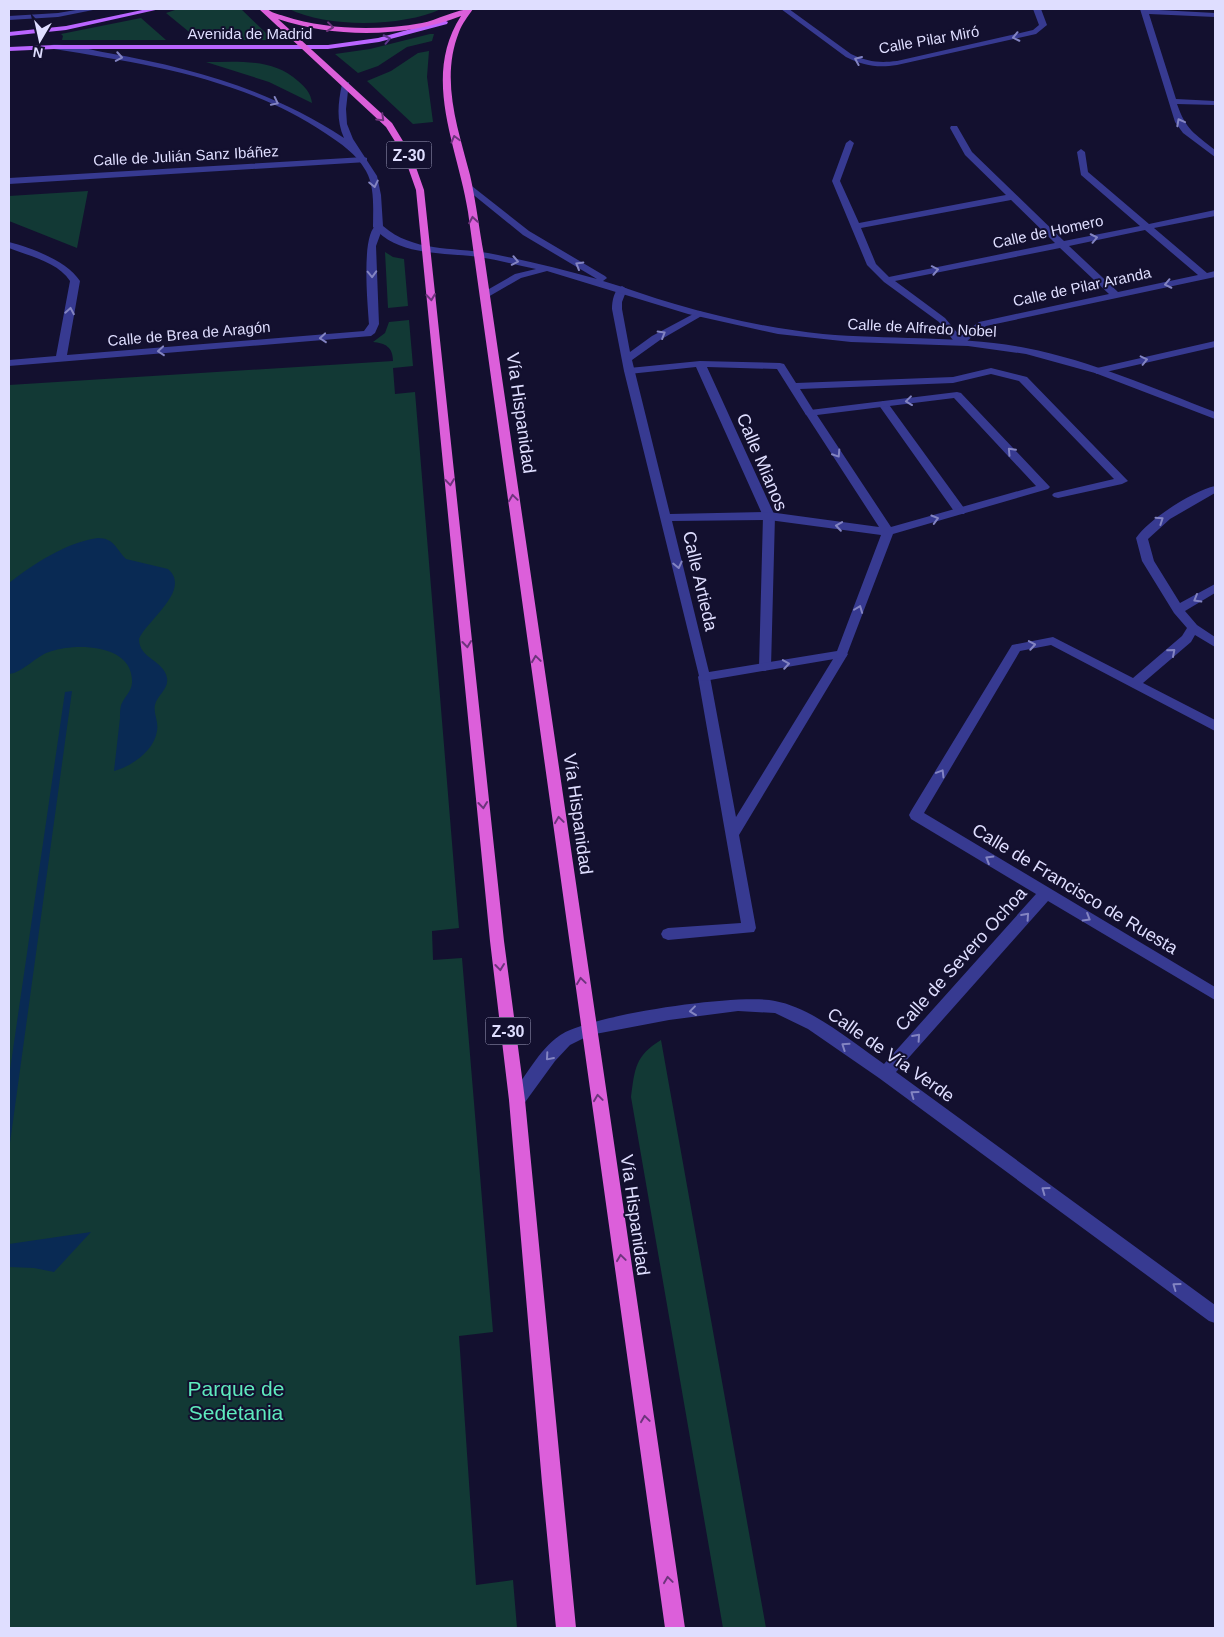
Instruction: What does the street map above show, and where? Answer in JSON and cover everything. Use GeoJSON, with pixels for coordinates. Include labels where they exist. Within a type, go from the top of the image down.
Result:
{"type":"FeatureCollection","features":[{"type":"Feature","properties":{"kind":"highway","name":"Vía Hispanidad"},"geometry":{"type":"LineString","coordinates":[[264,10],[292,21],[352,29],[404,28],[444,22],[468,10]]}},
{"type":"Feature","properties":{"kind":"highway","name":"Vía Hispanidad"},"geometry":{"type":"LineString","coordinates":[[264,10],[389,125],[402,141],[411,159],[420,190],[497,941],[517,1100],[551,1483],[566,1628]]}},
{"type":"Feature","properties":{"kind":"highway","name":"Vía Hispanidad"},"geometry":{"type":"LineString","coordinates":[[468,10],[456,28],[448,47],[446,85],[454,135],[468,186],[485,295],[588,1029],[675,1628]]}},
{"type":"Feature","properties":{"kind":"main road"},"geometry":{"type":"LineString","coordinates":[[9,34],[93,23],[156,9]]}},
{"type":"Feature","properties":{"kind":"main road","name":"Avenida de Madrid"},"geometry":{"type":"LineString","coordinates":[[9,49],[54,47],[304,48],[346,46],[379,40],[444,22]]}},
{"type":"Feature","properties":{"kind":"street"},"geometry":{"type":"LineString","coordinates":[[35,17],[38,9]]}},
{"type":"Feature","properties":{"kind":"street"},"geometry":{"type":"LineString","coordinates":[[9,18],[35,17],[94,9]]}},
{"type":"Feature","properties":{"kind":"street","name":"Calle Pilar Miró"},"geometry":{"type":"LineString","coordinates":[[785,9],[846,54],[869,64],[882,65],[1029,35],[1041,29],[1044,25],[1037,9]]}},
{"type":"Feature","properties":{"kind":"street"},"geometry":{"type":"LineString","coordinates":[[1213,13],[1144,10],[1181,127],[1215,154]]}},
{"type":"Feature","properties":{"kind":"street","name":"Avenida de Madrid"},"geometry":{"type":"LineString","coordinates":[[54,47],[172,67],[218,80],[271,100],[330,132],[354,148]]}},
{"type":"Feature","properties":{"kind":"street"},"geometry":{"type":"LineString","coordinates":[[346,84],[341,106],[341,117],[354,148],[364,160],[373,178],[376,187],[378,227]]}},
{"type":"Feature","properties":{"kind":"street"},"geometry":{"type":"LineString","coordinates":[[1172,101],[1215,103]]}},
{"type":"Feature","properties":{"kind":"street"},"geometry":{"type":"LineString","coordinates":[[954,128],[968,153],[1011,197],[1116,295]]}},
{"type":"Feature","properties":{"kind":"street"},"geometry":{"type":"LineString","coordinates":[[850,142],[836,181],[857,226],[872,265],[887,280],[942,320],[960,342]]}},
{"type":"Feature","properties":{"kind":"street"},"geometry":{"type":"LineString","coordinates":[[1080,152],[1084,173],[1204,276]]}},
{"type":"Feature","properties":{"kind":"street","name":"Calle de Julián Sanz Ibáñez"},"geometry":{"type":"LineString","coordinates":[[9,181],[364,160]]}},
{"type":"Feature","properties":{"kind":"street","name":"Calle de Alfredo Nobel"},"geometry":{"type":"LineString","coordinates":[[468,186],[526,233],[622,289]]}},
{"type":"Feature","properties":{"kind":"street"},"geometry":{"type":"LineString","coordinates":[[857,226],[1011,197]]}},
{"type":"Feature","properties":{"kind":"street","name":"Calle de Homero"},"geometry":{"type":"LineString","coordinates":[[887,280],[1215,213]]}},
{"type":"Feature","properties":{"kind":"street","name":"Calle de Alfredo Nobel"},"geometry":{"type":"LineString","coordinates":[[378,227],[388,236],[402,243],[426,249],[479,255],[551,269],[700,314],[762,328],[825,338],[886,342],[960,342],[1025,350],[1096,371],[1215,416]]}},
{"type":"Feature","properties":{"kind":"street","name":"Calle de Brea de Aragón"},"geometry":{"type":"LineString","coordinates":[[9,364],[362,335],[371,331],[374,324],[371,246],[378,227]]}},
{"type":"Feature","properties":{"kind":"street"},"geometry":{"type":"LineString","coordinates":[[9,245],[57,265],[73,275],[75,281],[61,359]]}},
{"type":"Feature","properties":{"kind":"street","name":"Calle de Alfredo Nobel"},"geometry":{"type":"LineString","coordinates":[[485,295],[518,276],[551,269]]}},
{"type":"Feature","properties":{"kind":"street","name":"Calle de Pilar Aranda"},"geometry":{"type":"LineString","coordinates":[[960,342],[974,329],[983,324],[1215,274]]}},
{"type":"Feature","properties":{"kind":"street","name":"Calle Artieda"},"geometry":{"type":"LineString","coordinates":[[622,289],[617,302],[617,309],[629,371],[704,677],[749,928],[668,934]]}},
{"type":"Feature","properties":{"kind":"street"},"geometry":{"type":"LineString","coordinates":[[628,358],[656,338],[700,314]]}},
{"type":"Feature","properties":{"kind":"street"},"geometry":{"type":"LineString","coordinates":[[1096,371],[1215,344]]}},
{"type":"Feature","properties":{"kind":"street"},"geometry":{"type":"LineString","coordinates":[[629,371],[700,364],[780,366],[888,532]]}},
{"type":"Feature","properties":{"kind":"street","name":"Calle Mianos"},"geometry":{"type":"LineString","coordinates":[[700,364],[770,516],[765,667]]}},
{"type":"Feature","properties":{"kind":"street"},"geometry":{"type":"LineString","coordinates":[[792,386],[953,380],[991,371],[1023,379],[1122,481],[1058,495]]}},
{"type":"Feature","properties":{"kind":"street"},"geometry":{"type":"LineString","coordinates":[[666,518],[770,516],[888,532],[1044,487],[957,395],[810,413]]}},
{"type":"Feature","properties":{"kind":"street"},"geometry":{"type":"LineString","coordinates":[[883,404],[960,511]]}},
{"type":"Feature","properties":{"kind":"street"},"geometry":{"type":"LineString","coordinates":[[1215,489],[1149,528],[1142,538],[1148,561],[1178,610],[1192,628],[1215,643]]}},
{"type":"Feature","properties":{"kind":"street"},"geometry":{"type":"LineString","coordinates":[[733,834],[842,654],[888,532]]}},
{"type":"Feature","properties":{"kind":"street"},"geometry":{"type":"LineString","coordinates":[[1178,610],[1215,588]]}},
{"type":"Feature","properties":{"kind":"street"},"geometry":{"type":"LineString","coordinates":[[1192,628],[1187,638],[1135,683],[1215,726]]}},
{"type":"Feature","properties":{"kind":"street","name":"Calle de Francisco de Ruesta"},"geometry":{"type":"LineString","coordinates":[[1135,683],[1053,641],[1016,648],[916,815],[1215,994]]}},
{"type":"Feature","properties":{"kind":"street"},"geometry":{"type":"LineString","coordinates":[[704,677],[842,654]]}},
{"type":"Feature","properties":{"kind":"street","name":"Calle de Severo Ochoa"},"geometry":{"type":"LineString","coordinates":[[885,1073],[1046,893]]}},
{"type":"Feature","properties":{"kind":"street","name":"Calle de Vía Verde"},"geometry":{"type":"LineString","coordinates":[[517,1100],[549,1056],[565,1040],[588,1029],[669,1014],[738,1005],[757,1004],[776,1007],[813,1024],[885,1073],[1215,1315]]}},
{"type":"Feature","properties":{"kind":"green space"},"geometry":{"type":"Polygon","coordinates":[[[178,9],[241,9],[271,38],[268,40],[199,40],[166,13],[178,9]]]}},
{"type":"Feature","properties":{"kind":"green space"},"geometry":{"type":"Polygon","coordinates":[[[289,9],[441,9],[407,19],[365,23],[323,20],[289,9]]]}},
{"type":"Feature","properties":{"kind":"green space"},"geometry":{"type":"Polygon","coordinates":[[[141,18],[166,40],[62,40],[63,36],[61,34],[141,18]]]}},
{"type":"Feature","properties":{"kind":"green space"},"geometry":{"type":"Polygon","coordinates":[[[434,34],[432,41],[407,47],[378,66],[358,73],[335,54],[370,49],[434,34]]]}},
{"type":"Feature","properties":{"kind":"green space"},"geometry":{"type":"Polygon","coordinates":[[[429,51],[427,77],[433,122],[413,124],[367,81],[391,71],[418,53],[429,51]]]}},
{"type":"Feature","properties":{"kind":"green space"},"geometry":{"type":"Polygon","coordinates":[[[206,62],[255,63],[278,68],[303,86],[309,93],[312,103],[269,82],[206,62]]]}},
{"type":"Feature","properties":{"kind":"green space"},"geometry":{"type":"Polygon","coordinates":[[[88,191],[77,248],[9,221],[9,196],[88,191]]]}},
{"type":"Feature","properties":{"kind":"green space"},"geometry":{"type":"Polygon","coordinates":[[[385,252],[393,257],[404,259],[408,306],[388,308],[385,252]]]}},
{"type":"Feature","properties":{"kind":"green space","name":"Parque de Sedetania"},"geometry":{"type":"Polygon","coordinates":[[[409,320],[413,366],[393,368],[395,394],[415,392],[459,928],[432,931],[433,960],[462,958],[493,1332],[459,1336],[476,1585],[513,1580],[517,1628],[9,1628],[9,385],[393,361],[392,352],[388,347],[381,343],[373,342],[385,333],[389,322],[409,320]]]}},
{"type":"Feature","properties":{"kind":"green space"},"geometry":{"type":"Polygon","coordinates":[[[661,1040],[766,1628],[723,1628],[631,1097],[635,1070],[641,1057],[661,1040]]]}},
{"type":"Feature","properties":{"kind":"water"},"geometry":{"type":"Polygon","coordinates":[[[98,538],[111,542],[126,559],[168,569],[174,577],[175,586],[165,605],[139,639],[143,651],[161,667],[167,678],[165,689],[155,705],[157,728],[155,738],[152,745],[141,757],[114,771],[121,706],[132,683],[130,670],[124,660],[102,649],[89,647],[63,648],[46,653],[19,671],[9,674],[9,583],[29,568],[62,549],[98,538]]]}},
{"type":"Feature","properties":{"kind":"water"},"geometry":{"type":"Polygon","coordinates":[[[72,691],[9,1150],[9,1077],[65,692],[72,691]]]}},
{"type":"Feature","properties":{"kind":"water"},"geometry":{"type":"Polygon","coordinates":[[[91,1232],[54,1272],[34,1268],[9,1267],[9,1244],[91,1232]]]}}]}
